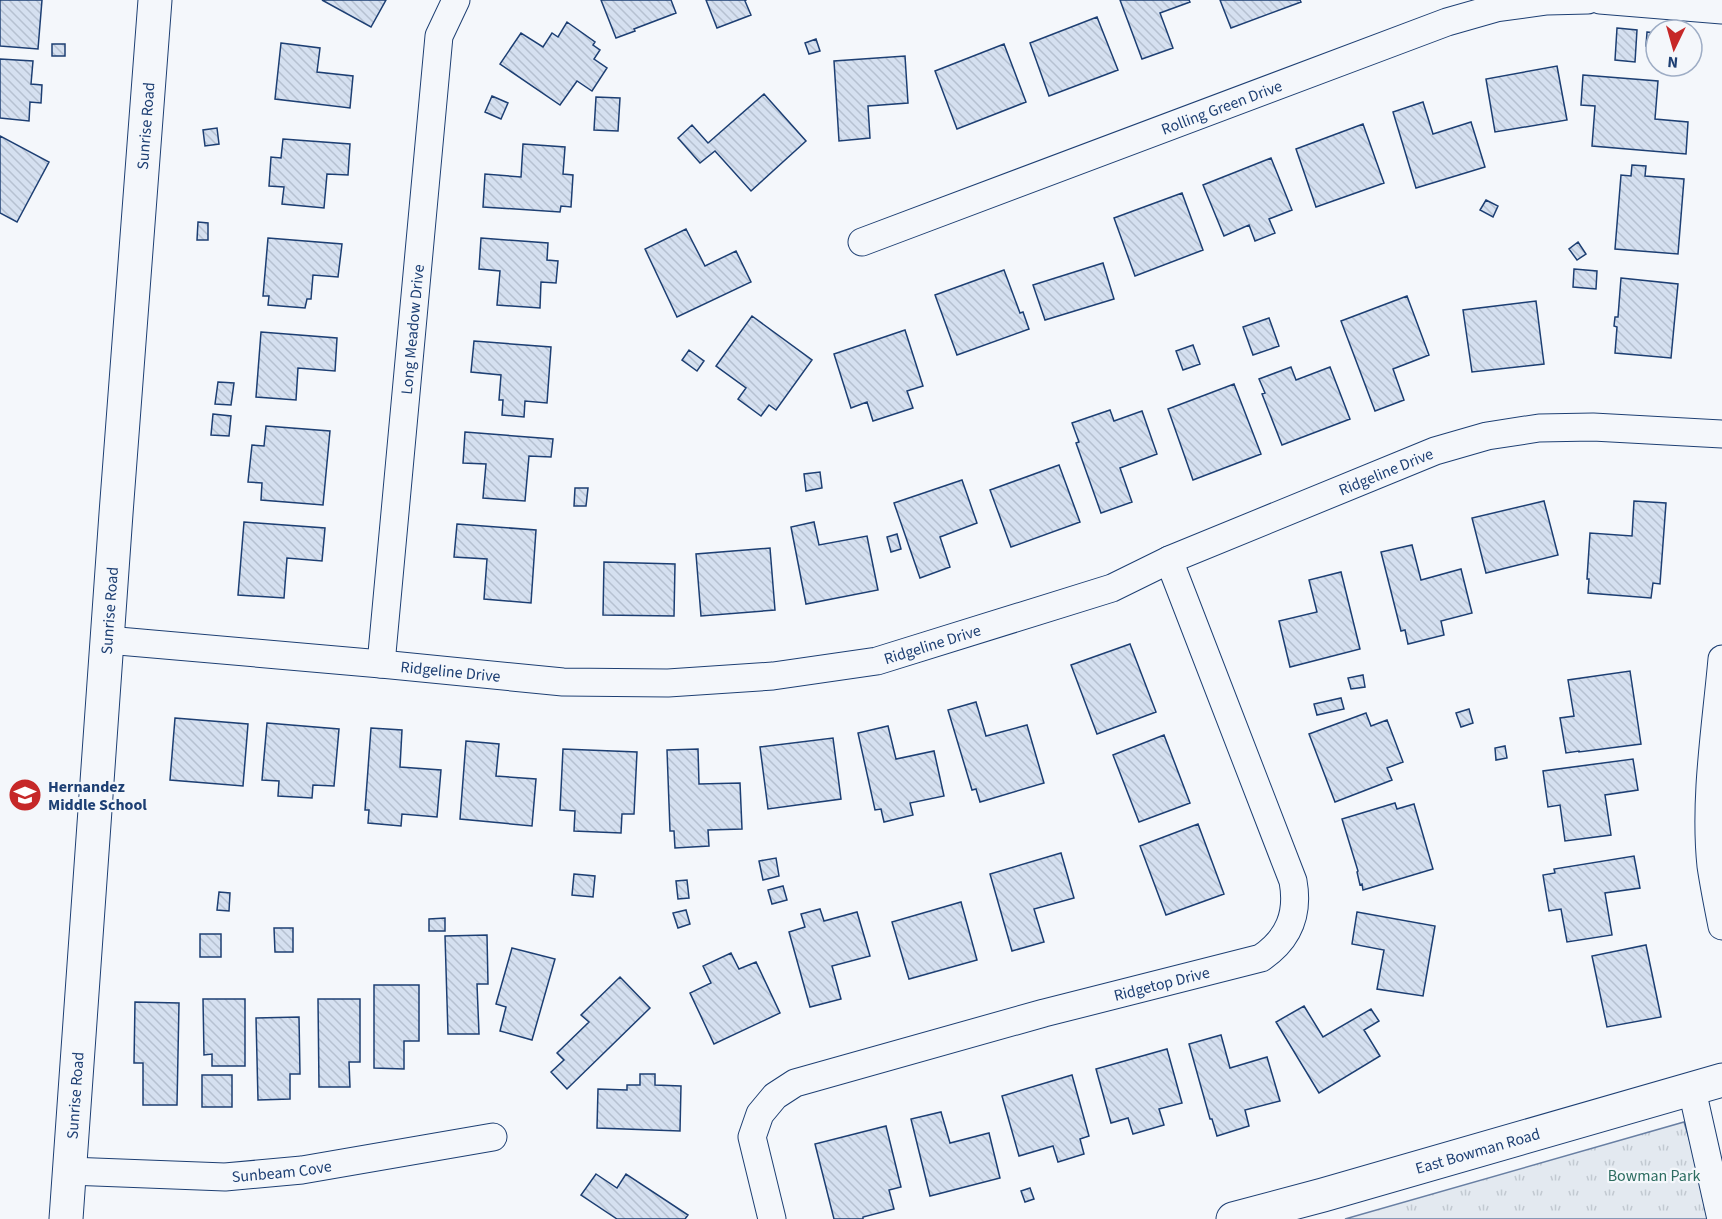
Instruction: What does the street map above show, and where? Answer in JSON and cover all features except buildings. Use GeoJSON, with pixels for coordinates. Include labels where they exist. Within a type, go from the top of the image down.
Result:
{"type":"FeatureCollection","features":[{"type":"Feature","properties":{"kind":"main road","name":"Sunrise Road"},"geometry":{"type":"LineString","coordinates":[[66,1219],[119,461],[155,0]]}},
{"type":"Feature","properties":{"kind":"main road","name":"East Bowman Road"},"geometry":{"type":"LineString","coordinates":[[1233,1219],[1707,1085]]}},
{"type":"Feature","properties":{"kind":"street","name":"Long Meadow Drive"},"geometry":{"type":"LineString","coordinates":[[381,664],[440,36],[456,0]]}},
{"type":"Feature","properties":{"kind":"street","name":"Rolling Green Drive"},"geometry":{"type":"LineString","coordinates":[[862,242],[1447,22],[1496,8],[1546,1],[1588,0]]}},
{"type":"Feature","properties":{"kind":"street"},"geometry":{"type":"LineString","coordinates":[[1600,0],[1722,10]]}},
{"type":"Feature","properties":{"kind":"street","name":"Ridgeline Drive"},"geometry":{"type":"LineString","coordinates":[[108,640],[563,682],[668,683],[773,676],[877,661],[1112,588],[1169,560],[1435,451],[1486,436],[1539,428],[1593,427],[1722,434]]}},
{"type":"Feature","properties":{"kind":"street","name":"Ridgetop Drive"},"geometry":{"type":"LineString","coordinates":[[772,1219],[752,1137],[760,1114],[775,1096],[795,1083],[1044,1013],[1261,958],[1275,949],[1288,931],[1296,898],[1293,881],[1169,560]]}},
{"type":"Feature","properties":{"kind":"street"},"geometry":{"type":"LineString","coordinates":[[1722,659],[1712,769],[1710,826],[1712,867],[1722,926]]}},
{"type":"Feature","properties":{"kind":"street"},"geometry":{"type":"LineString","coordinates":[[1707,1085],[1720,1219]]}},
{"type":"Feature","properties":{"kind":"street","name":"Sunbeam Cove"},"geometry":{"type":"LineString","coordinates":[[69,1171],[225,1177],[302,1170],[493,1137]]}},
{"type":"Feature","properties":{"kind":"green space","name":"Bowman Park"},"geometry":{"type":"Polygon","coordinates":[[[1684,1122],[1709,1219],[1345,1219],[1684,1122]]]}},
{"type":"Feature","properties":{"kind":"place","name":"Hernandez Middle School"},"geometry":{"type":"Point","coordinates":[25,795]}}]}
